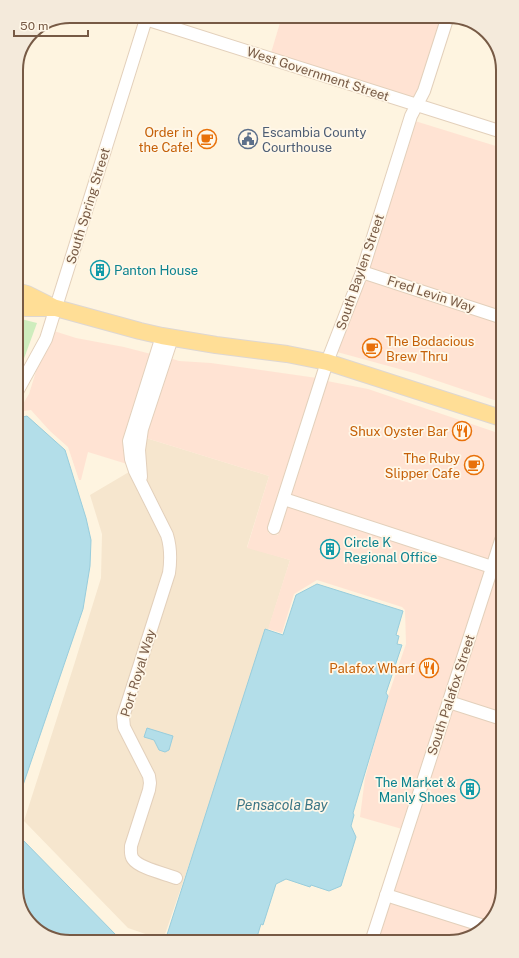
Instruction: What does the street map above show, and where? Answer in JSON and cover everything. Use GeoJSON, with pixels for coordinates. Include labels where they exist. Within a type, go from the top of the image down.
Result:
{"type":"FeatureCollection","features":[{"type":"Feature","properties":{"kind":"main road"},"geometry":{"type":"LineString","coordinates":[[23,293],[56,308],[167,337],[287,354],[327,362],[496,416]]}},
{"type":"Feature","properties":{"kind":"main road"},"geometry":{"type":"LineString","coordinates":[[23,307],[56,308]]}},
{"type":"Feature","properties":{"kind":"street","name":"South Spring Street"},"geometry":{"type":"LineString","coordinates":[[23,381],[46,339],[141,23]]}},
{"type":"Feature","properties":{"kind":"street","name":"West Government Street"},"geometry":{"type":"LineString","coordinates":[[162,23],[496,130]]}},
{"type":"Feature","properties":{"kind":"street","name":"South Baylen Street"},"geometry":{"type":"LineString","coordinates":[[274,528],[327,362],[362,272],[411,116],[424,91],[446,23]]}},
{"type":"Feature","properties":{"kind":"street","name":"Fred Levin Way"},"geometry":{"type":"LineString","coordinates":[[362,272],[496,315]]}},
{"type":"Feature","properties":{"kind":"street","name":"Port Royal Way"},"geometry":{"type":"LineString","coordinates":[[167,337],[140,422],[132,463],[167,535],[171,560],[169,573],[123,717],[124,727],[149,776],[150,783],[130,846],[131,853],[133,859],[140,865],[176,878]]}},
{"type":"Feature","properties":{"kind":"street"},"geometry":{"type":"LineString","coordinates":[[284,499],[496,568]]}},
{"type":"Feature","properties":{"kind":"street","name":"South Palafox Street"},"geometry":{"type":"LineString","coordinates":[[373,935],[449,702],[496,571]]}},
{"type":"Feature","properties":{"kind":"street"},"geometry":{"type":"LineString","coordinates":[[449,702],[496,718]]}},
{"type":"Feature","properties":{"kind":"street"},"geometry":{"type":"LineString","coordinates":[[386,895],[478,924]]}},
{"type":"Feature","properties":{"kind":"shaded area"},"geometry":{"type":"Polygon","coordinates":[[[280,23],[441,23],[415,98],[271,53],[280,23]]]}},
{"type":"Feature","properties":{"kind":"shaded area"},"geometry":{"type":"Polygon","coordinates":[[[415,121],[496,146],[496,310],[368,268],[415,121]]]}},
{"type":"Feature","properties":{"kind":"shaded area"},"geometry":{"type":"Polygon","coordinates":[[[364,279],[496,321],[496,401],[414,373],[337,352],[364,279]]]}},
{"type":"Feature","properties":{"kind":"shaded area"},"geometry":{"type":"Polygon","coordinates":[[[54,331],[76,338],[124,347],[151,354],[127,464],[88,452],[81,480],[79,480],[68,447],[50,431],[31,410],[23,411],[23,404],[29,394],[38,365],[54,331]]]}},
{"type":"Feature","properties":{"kind":"shaded area"},"geometry":{"type":"Polygon","coordinates":[[[170,358],[179,361],[211,363],[317,378],[268,533],[278,535],[287,506],[486,571],[402,829],[360,817],[365,778],[384,708],[406,644],[405,610],[402,607],[317,580],[294,594],[282,633],[268,629],[290,560],[247,548],[269,476],[146,438],[170,358]]]}},
{"type":"Feature","properties":{"kind":"shaded area"},"geometry":{"type":"Polygon","coordinates":[[[327,381],[368,389],[496,432],[496,540],[489,560],[290,495],[327,381]]]}},
{"type":"Feature","properties":{"kind":"shaded area"},"geometry":{"type":"Polygon","coordinates":[[[146,438],[269,476],[247,547],[290,560],[250,688],[165,935],[148,935],[128,928],[24,821],[101,578],[102,534],[90,495],[129,472],[134,485],[136,485],[138,493],[162,538],[165,548],[164,572],[117,718],[120,730],[144,778],[145,784],[128,861],[138,871],[179,885],[183,875],[141,859],[137,855],[136,847],[154,791],[128,720],[174,574],[147,484],[145,453],[146,438]]]}},
{"type":"Feature","properties":{"kind":"shaded area"},"geometry":{"type":"Polygon","coordinates":[[[495,574],[496,712],[455,698],[495,574]]]}},
{"type":"Feature","properties":{"kind":"shaded area"},"geometry":{"type":"Polygon","coordinates":[[[452,709],[496,723],[496,888],[495,897],[488,914],[483,920],[393,891],[452,709]]]}},
{"type":"Feature","properties":{"kind":"shaded area"},"geometry":{"type":"Polygon","coordinates":[[[389,902],[472,929],[458,934],[449,935],[379,935],[389,902]]]}},
{"type":"Feature","properties":{"kind":"green space"},"geometry":{"type":"Polygon","coordinates":[[[23,320],[37,323],[23,361],[23,320]]]}},
{"type":"Feature","properties":{"kind":"water"},"geometry":{"type":"Polygon","coordinates":[[[27,416],[65,450],[86,518],[91,540],[90,566],[83,609],[23,785],[23,417],[27,416]]]}},
{"type":"Feature","properties":{"kind":"water","name":"Pensacola Bay"},"geometry":{"type":"Polygon","coordinates":[[[317,584],[403,611],[396,635],[399,636],[397,644],[402,645],[386,693],[388,696],[353,813],[354,815],[351,826],[356,837],[341,886],[329,891],[311,885],[310,887],[286,879],[276,884],[263,925],[261,924],[258,935],[167,935],[265,629],[283,635],[296,595],[317,584]]]}},
{"type":"Feature","properties":{"kind":"water"},"geometry":{"type":"Polygon","coordinates":[[[147,728],[173,736],[169,750],[165,752],[159,750],[154,740],[144,737],[147,728]]]}},
{"type":"Feature","properties":{"kind":"water"},"geometry":{"type":"Polygon","coordinates":[[[23,840],[116,935],[61,934],[49,930],[37,921],[29,911],[24,897],[23,840]]]}},
{"type":"Feature","properties":{"kind":"place","name":"Order in the Cafe!"},"geometry":{"type":"Point","coordinates":[207,139]}},
{"type":"Feature","properties":{"kind":"place","name":"Escambia County Courthouse"},"geometry":{"type":"Point","coordinates":[248,139]}},
{"type":"Feature","properties":{"kind":"place","name":"Panton House"},"geometry":{"type":"Point","coordinates":[100,270]}},
{"type":"Feature","properties":{"kind":"place","name":"The Bodacious Brew Thru"},"geometry":{"type":"Point","coordinates":[372,348]}},
{"type":"Feature","properties":{"kind":"place","name":"Shux Oyster Bar"},"geometry":{"type":"Point","coordinates":[462,431]}},
{"type":"Feature","properties":{"kind":"place","name":"The Ruby Slipper Cafe"},"geometry":{"type":"Point","coordinates":[474,465]}},
{"type":"Feature","properties":{"kind":"place","name":"Circle K Regional Office"},"geometry":{"type":"Point","coordinates":[330,549]}},
{"type":"Feature","properties":{"kind":"place","name":"Palafox Wharf"},"geometry":{"type":"Point","coordinates":[429,668]}},
{"type":"Feature","properties":{"kind":"place","name":"The Market & Manly Shoes"},"geometry":{"type":"Point","coordinates":[470,789]}}]}
